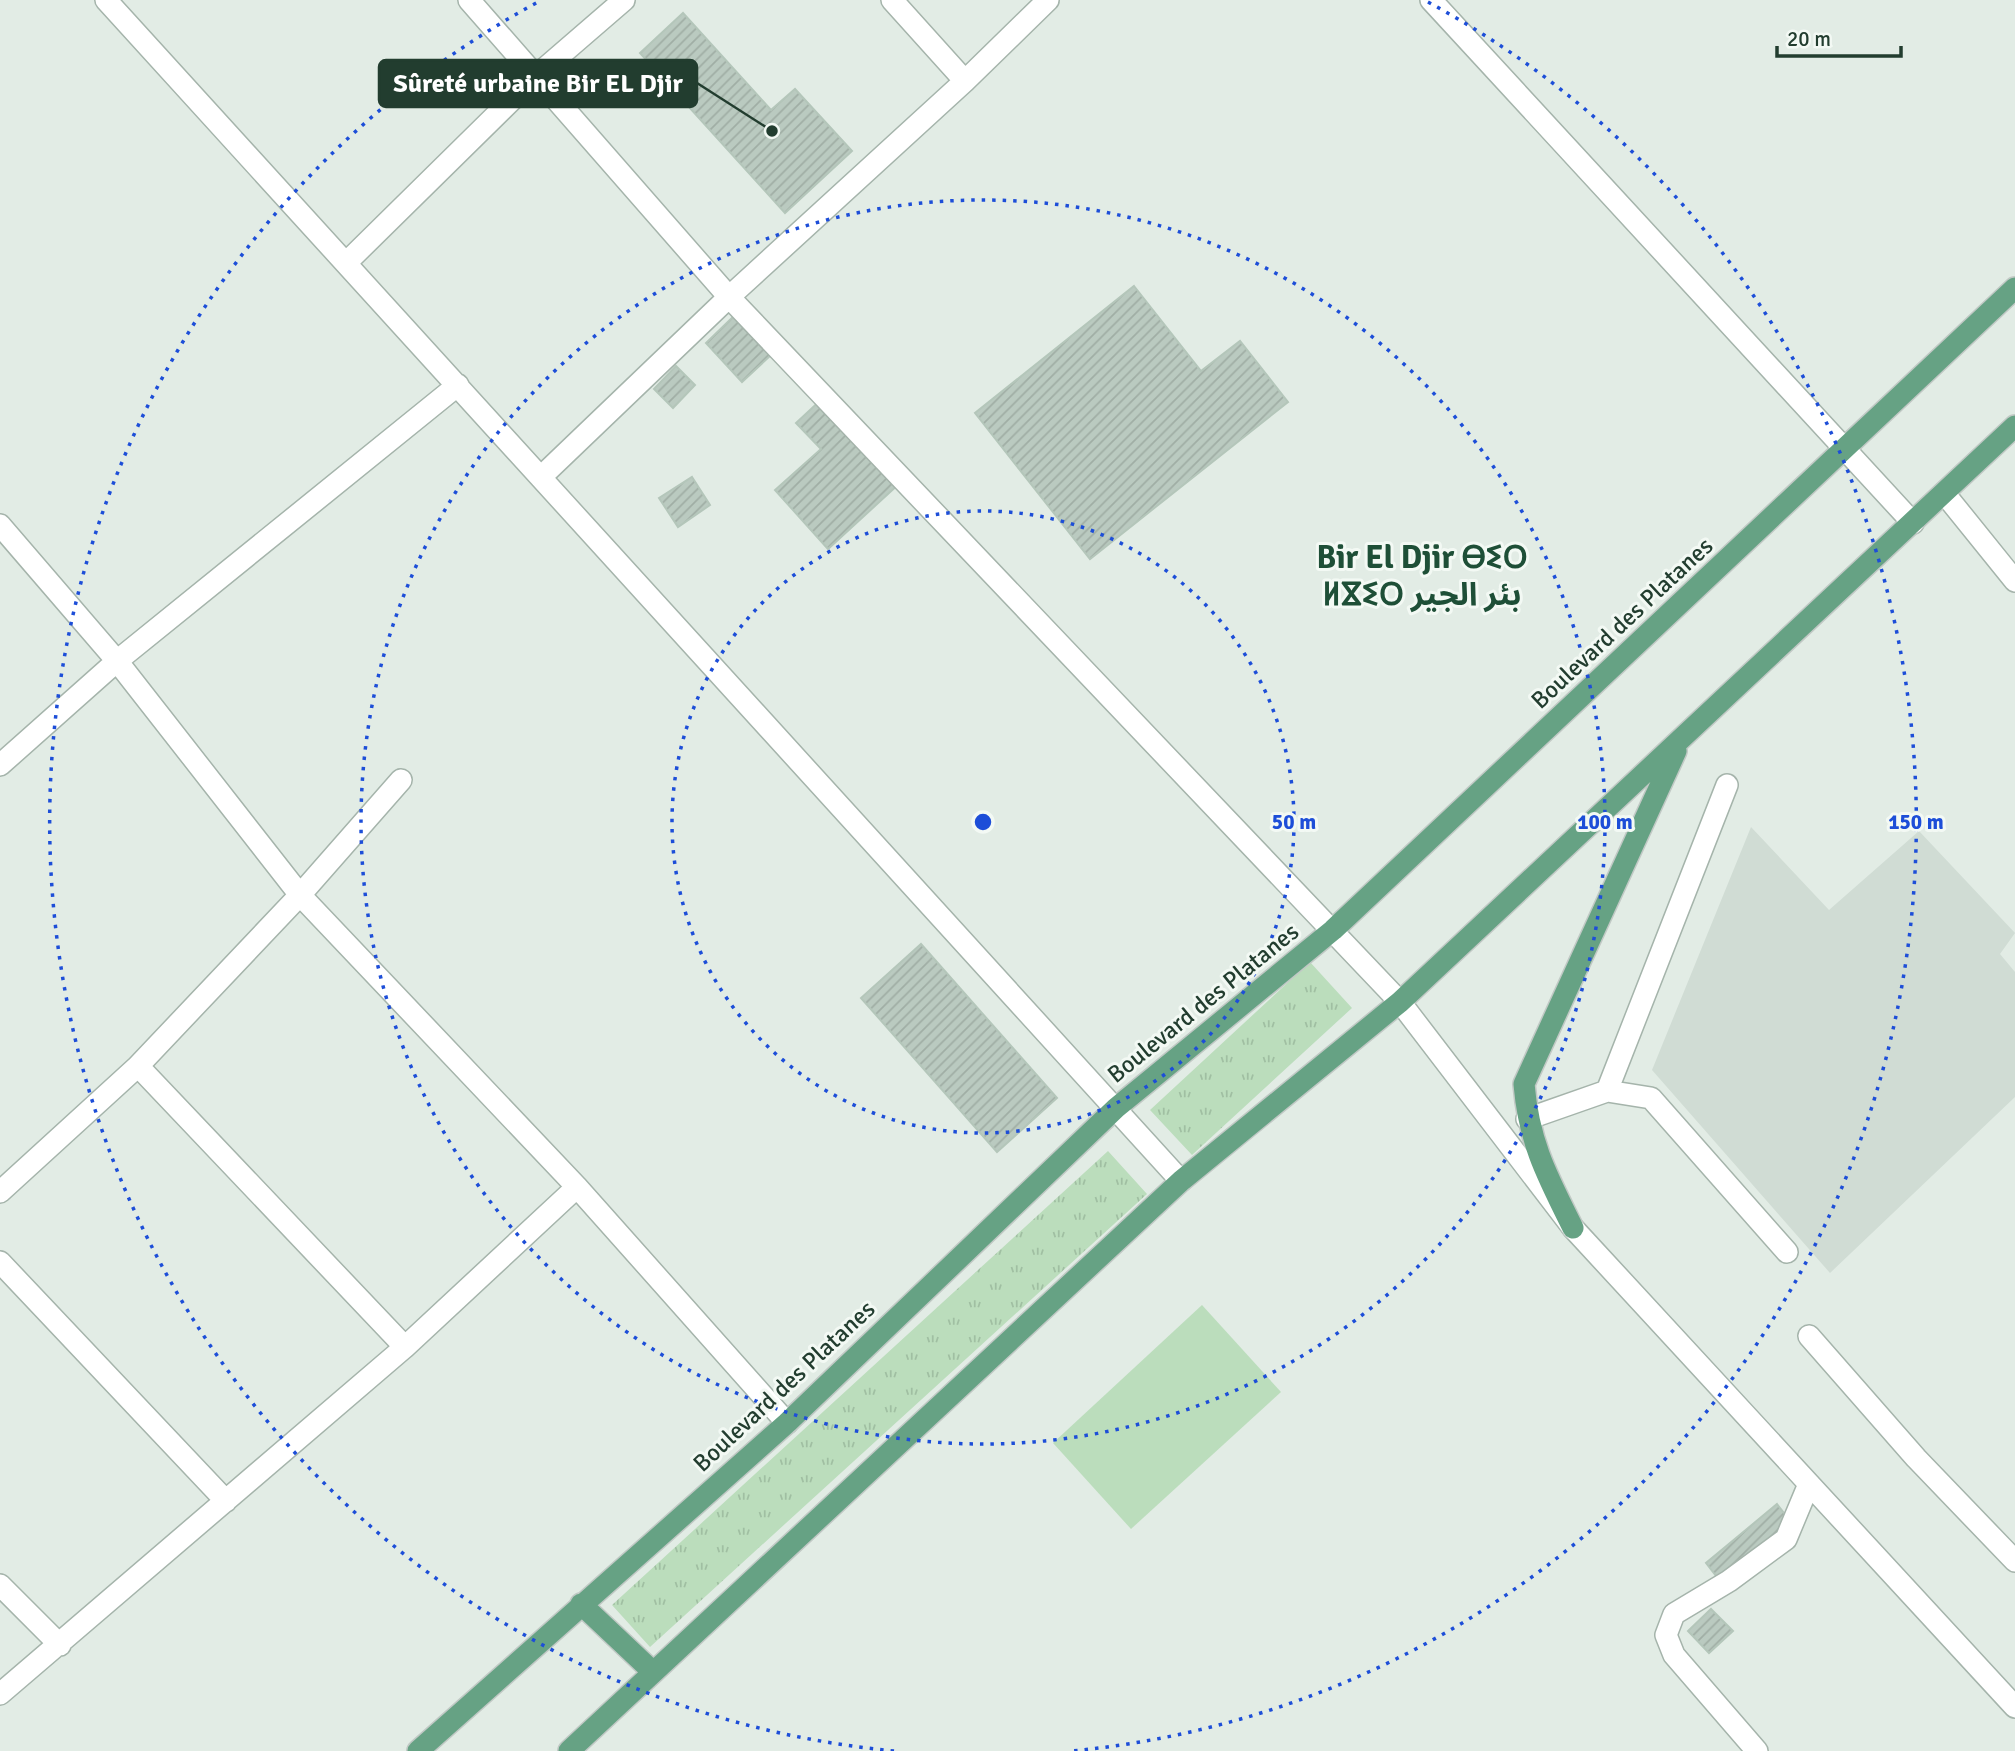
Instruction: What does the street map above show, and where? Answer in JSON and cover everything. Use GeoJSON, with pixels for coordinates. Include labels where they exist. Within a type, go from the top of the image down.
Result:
{"type":"FeatureCollection","features":[{"type":"Feature","properties":{"kind":"main road","name":"Boulevard des Platanes"},"geometry":{"type":"LineString","coordinates":[[418,1751],[787,1423],[1116,1108],[1333,930],[2015,288]]}},
{"type":"Feature","properties":{"kind":"main road"},"geometry":{"type":"LineString","coordinates":[[569,1751],[1181,1181],[1400,1002],[2015,426]]}},
{"type":"Feature","properties":{"kind":"main road"},"geometry":{"type":"LineString","coordinates":[[1573,1227],[1536,1154],[1527,1119],[1524,1084],[1681,741]]}},
{"type":"Feature","properties":{"kind":"main road"},"geometry":{"type":"LineString","coordinates":[[581,1604],[653,1672]]}},
{"type":"Feature","properties":{"kind":"street"},"geometry":{"type":"LineString","coordinates":[[106,0],[1181,1181]]}},
{"type":"Feature","properties":{"kind":"street"},"geometry":{"type":"LineString","coordinates":[[469,0],[729,297],[1400,1002],[1573,1227],[2015,1707]]}},
{"type":"Feature","properties":{"kind":"street"},"geometry":{"type":"LineString","coordinates":[[346,263],[536,76],[624,0]]}},
{"type":"Feature","properties":{"kind":"street"},"geometry":{"type":"LineString","coordinates":[[892,0],[965,81]]}},
{"type":"Feature","properties":{"kind":"street"},"geometry":{"type":"LineString","coordinates":[[541,477],[729,297],[965,81],[1048,0]]}},
{"type":"Feature","properties":{"kind":"street"},"geometry":{"type":"LineString","coordinates":[[1431,0],[1913,523]]}},
{"type":"Feature","properties":{"kind":"street"},"geometry":{"type":"LineString","coordinates":[[0,765],[117,661],[458,384]]}},
{"type":"Feature","properties":{"kind":"street"},"geometry":{"type":"LineString","coordinates":[[1944,493],[2011,568]]}},
{"type":"Feature","properties":{"kind":"street"},"geometry":{"type":"LineString","coordinates":[[0,525],[117,661],[300,895],[578,1187],[787,1423]]}},
{"type":"Feature","properties":{"kind":"street"},"geometry":{"type":"LineString","coordinates":[[0,1192],[138,1066],[300,895],[401,780]]}},
{"type":"Feature","properties":{"kind":"street"},"geometry":{"type":"LineString","coordinates":[[1606,1091],[1727,785]]}},
{"type":"Feature","properties":{"kind":"street"},"geometry":{"type":"LineString","coordinates":[[138,1066],[405,1347]]}},
{"type":"Feature","properties":{"kind":"street"},"geometry":{"type":"LineString","coordinates":[[1527,1119],[1606,1091],[1651,1098],[1787,1252]]}},
{"type":"Feature","properties":{"kind":"street"},"geometry":{"type":"LineString","coordinates":[[0,1694],[405,1347],[578,1187]]}},
{"type":"Feature","properties":{"kind":"street"},"geometry":{"type":"LineString","coordinates":[[0,1262],[226,1501]]}},
{"type":"Feature","properties":{"kind":"street"},"geometry":{"type":"LineString","coordinates":[[1809,1336],[1916,1458],[2015,1561]]}},
{"type":"Feature","properties":{"kind":"street"},"geometry":{"type":"LineString","coordinates":[[1757,1751],[1674,1655],[1666,1635],[1674,1614],[1729,1581],[1786,1539],[1810,1484]]}},
{"type":"Feature","properties":{"kind":"street"},"geometry":{"type":"LineString","coordinates":[[0,1585],[60,1645]]}},
{"type":"Feature","properties":{"kind":"shaded area"},"geometry":{"type":"Polygon","coordinates":[[[1751,827],[1829,910],[1919,831],[2015,933],[2000,954],[2015,972],[2015,1097],[1830,1273],[1652,1070],[1751,827]]]}},
{"type":"Feature","properties":{"kind":"green space"},"geometry":{"type":"Polygon","coordinates":[[[1310,962],[1352,1008],[1192,1155],[1150,1110],[1310,962]]]}},
{"type":"Feature","properties":{"kind":"green space"},"geometry":{"type":"Polygon","coordinates":[[[1108,1151],[1147,1194],[650,1647],[612,1605],[1108,1151]]]}},
{"type":"Feature","properties":{"kind":"green space"},"geometry":{"type":"Polygon","coordinates":[[[1202,1305],[1281,1392],[1131,1529],[1053,1443],[1202,1305]]]}},
{"type":"Feature","properties":{"kind":"building"},"geometry":{"type":"Polygon","coordinates":[[[683,13],[771,110],[795,89],[852,151],[785,213],[640,53],[683,13]]]}},
{"type":"Feature","properties":{"kind":"building"},"geometry":{"type":"Polygon","coordinates":[[[1134,286],[1201,371],[1240,341],[1288,402],[1090,559],[975,413],[1134,286]]]}},
{"type":"Feature","properties":{"kind":"building"},"geometry":{"type":"Polygon","coordinates":[[[735,315],[771,355],[742,382],[706,343],[735,315]]]}},
{"type":"Feature","properties":{"kind":"building"},"geometry":{"type":"Polygon","coordinates":[[[676,366],[695,385],[673,408],[654,389],[676,366]]]}},
{"type":"Feature","properties":{"kind":"building"},"geometry":{"type":"Polygon","coordinates":[[[823,398],[900,483],[828,549],[775,490],[821,449],[796,423],[823,398]]]}},
{"type":"Feature","properties":{"kind":"building"},"geometry":{"type":"Polygon","coordinates":[[[692,477],[710,505],[678,527],[659,498],[692,477]]]}},
{"type":"Feature","properties":{"kind":"building"},"geometry":{"type":"Polygon","coordinates":[[[921,944],[1057,1098],[997,1152],[861,998],[921,944]]]}},
{"type":"Feature","properties":{"kind":"building"},"geometry":{"type":"Polygon","coordinates":[[[1777,1504],[1791,1522],[1720,1581],[1706,1563],[1777,1504]]]}},
{"type":"Feature","properties":{"kind":"building"},"geometry":{"type":"Polygon","coordinates":[[[1711,1609],[1733,1631],[1709,1653],[1688,1631],[1711,1609]]]}},
{"type":"Feature","properties":{"kind":"place","name":"Sûreté urbaine Bir EL Djir"},"geometry":{"type":"Point","coordinates":[772,131]}},
{"type":"Feature","properties":{"kind":"district","name":"Bir El Djir ⴱⵉⵔ ⵍⴵⵉⵔ بئر الجير"},"geometry":{"type":"Point","coordinates":[1422,576]}}]}
